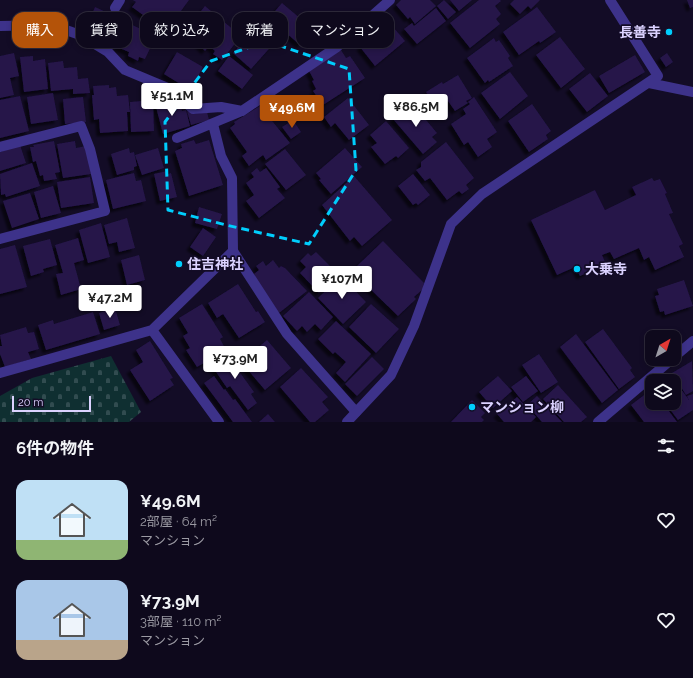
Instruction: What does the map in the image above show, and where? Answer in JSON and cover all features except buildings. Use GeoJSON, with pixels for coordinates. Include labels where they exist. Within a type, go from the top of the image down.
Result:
{"type":"FeatureCollection","features":[{"type":"Feature","properties":{"kind":"street"},"geometry":{"type":"LineString","coordinates":[[177,138],[242,111],[337,47],[390,0]]}},
{"type":"Feature","properties":{"kind":"street"},"geometry":{"type":"LineString","coordinates":[[347,422],[391,375],[404,349],[452,224],[482,194],[658,76],[610,0]]}},
{"type":"Feature","properties":{"kind":"street"},"geometry":{"type":"LineString","coordinates":[[0,26],[52,25],[80,35],[108,52],[125,70],[168,88],[193,109],[221,107],[242,111]]}},
{"type":"Feature","properties":{"kind":"street"},"geometry":{"type":"LineString","coordinates":[[649,83],[693,92]]}},
{"type":"Feature","properties":{"kind":"street"},"geometry":{"type":"LineString","coordinates":[[213,124],[221,156],[232,178],[233,251],[287,334],[356,412]]}},
{"type":"Feature","properties":{"kind":"street"},"geometry":{"type":"LineString","coordinates":[[0,147],[81,126],[90,149],[105,211],[0,240]]}},
{"type":"Feature","properties":{"kind":"street"},"geometry":{"type":"LineString","coordinates":[[0,373],[152,330],[233,251]]}},
{"type":"Feature","properties":{"kind":"street"},"geometry":{"type":"LineString","coordinates":[[152,330],[219,422]]}},
{"type":"Feature","properties":{"kind":"street"},"geometry":{"type":"LineString","coordinates":[[681,351],[693,341]]}},
{"type":"Feature","properties":{"kind":"street"},"geometry":{"type":"LineString","coordinates":[[598,422],[664,366]]}},
{"type":"Feature","properties":{"kind":"highlighted area"},"geometry":{"type":"Polygon","coordinates":[[[266,41],[349,69],[356,170],[309,244],[226,225],[168,210],[165,122],[211,61],[266,41]]]}},
{"type":"Feature","properties":{"kind":"green space"},"geometry":{"type":"Polygon","coordinates":[[[111,356],[141,412],[129,422],[0,422],[0,396],[32,378],[111,356]]]}},
{"type":"Feature","properties":{"kind":"place","name":"長善寺"},"geometry":{"type":"Point","coordinates":[669,32]}},
{"type":"Feature","properties":{"kind":"place","name":"住吉神社"},"geometry":{"type":"Point","coordinates":[179,264]}},
{"type":"Feature","properties":{"kind":"place","name":"大乗寺"},"geometry":{"type":"Point","coordinates":[577,269]}},
{"type":"Feature","properties":{"kind":"place","name":"マンション柳"},"geometry":{"type":"Point","coordinates":[472,407]}}]}
